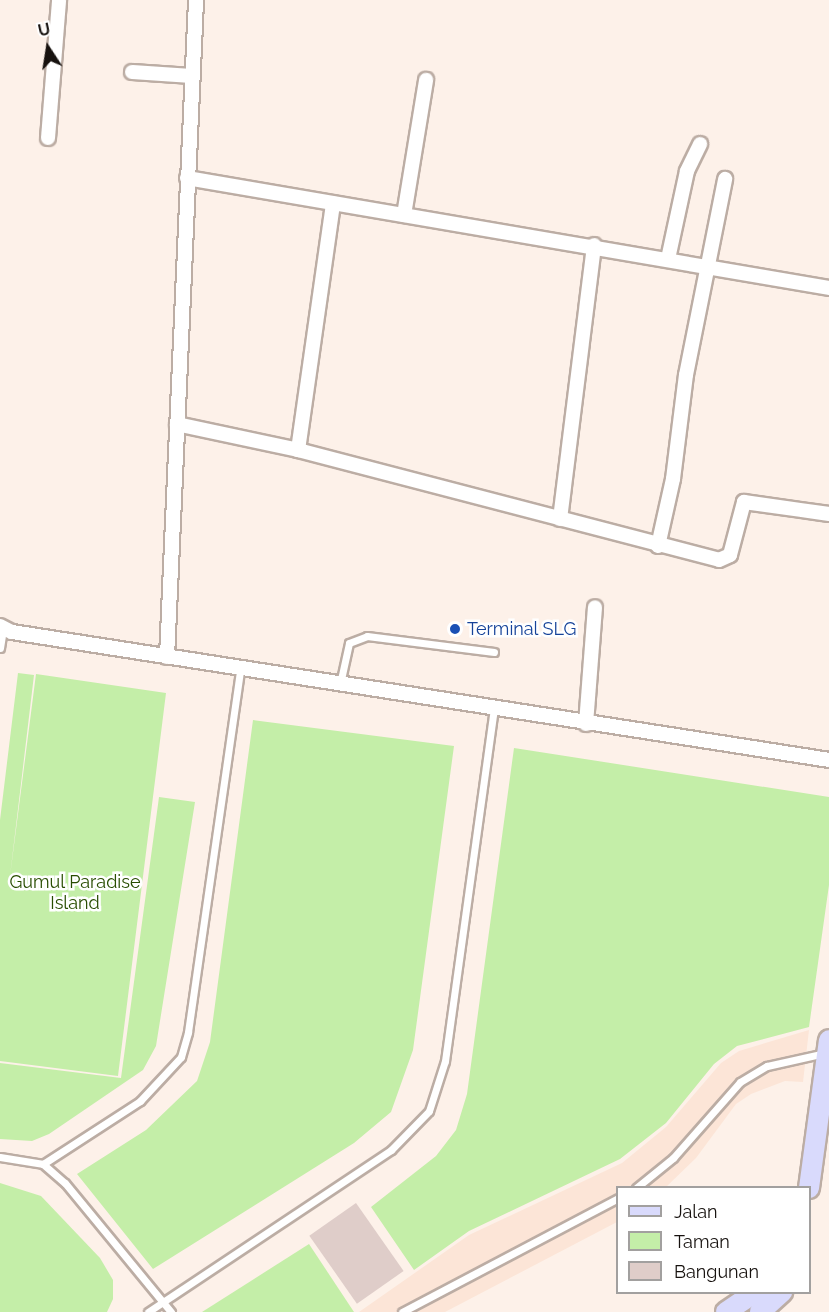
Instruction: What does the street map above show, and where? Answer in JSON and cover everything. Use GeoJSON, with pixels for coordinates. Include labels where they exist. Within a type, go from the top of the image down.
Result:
{"type":"FeatureCollection","features":[{"type":"Feature","properties":{"kind":"main road"},"geometry":{"type":"LineString","coordinates":[[809,1186],[826,1092],[828,1046]]}},
{"type":"Feature","properties":{"kind":"main road"},"geometry":{"type":"LineString","coordinates":[[726,1312],[754,1294]]}},
{"type":"Feature","properties":{"kind":"main road"},"geometry":{"type":"LineString","coordinates":[[760,1312],[781,1294]]}},
{"type":"Feature","properties":{"kind":"street"},"geometry":{"type":"LineString","coordinates":[[48,138],[59,0]]}},
{"type":"Feature","properties":{"kind":"street"},"geometry":{"type":"LineString","coordinates":[[167,657],[196,0]]}},
{"type":"Feature","properties":{"kind":"street"},"geometry":{"type":"LineString","coordinates":[[132,72],[192,76]]}},
{"type":"Feature","properties":{"kind":"street"},"geometry":{"type":"LineString","coordinates":[[404,215],[426,80]]}},
{"type":"Feature","properties":{"kind":"street"},"geometry":{"type":"LineString","coordinates":[[668,259],[687,171],[700,144]]}},
{"type":"Feature","properties":{"kind":"street"},"geometry":{"type":"LineString","coordinates":[[187,178],[594,245],[829,288]]}},
{"type":"Feature","properties":{"kind":"street"},"geometry":{"type":"LineString","coordinates":[[658,546],[673,479],[686,375],[724,179]]}},
{"type":"Feature","properties":{"kind":"street"},"geometry":{"type":"LineString","coordinates":[[298,450],[333,203]]}},
{"type":"Feature","properties":{"kind":"street"},"geometry":{"type":"LineString","coordinates":[[560,519],[594,245]]}},
{"type":"Feature","properties":{"kind":"street"},"geometry":{"type":"LineString","coordinates":[[177,424],[298,450],[658,546],[725,560],[730,555],[744,502],[829,514]]}},
{"type":"Feature","properties":{"kind":"street"},"geometry":{"type":"LineString","coordinates":[[586,724],[595,607]]}},
{"type":"Feature","properties":{"kind":"street"},"geometry":{"type":"LineString","coordinates":[[1,627],[240,669],[829,760]]}},
{"type":"Feature","properties":{"kind":"lane"},"geometry":{"type":"LineString","coordinates":[[0,648],[1,627]]}},
{"type":"Feature","properties":{"kind":"lane"},"geometry":{"type":"LineString","coordinates":[[340,684],[349,643],[366,636],[494,652]]}},
{"type":"Feature","properties":{"kind":"lane"},"geometry":{"type":"LineString","coordinates":[[43,1164],[140,1101],[181,1057],[190,1021],[240,669]]}},
{"type":"Feature","properties":{"kind":"lane"},"geometry":{"type":"LineString","coordinates":[[148,1312],[161,1300],[391,1150],[429,1111],[445,1061],[494,709]]}},
{"type":"Feature","properties":{"kind":"lane"},"geometry":{"type":"LineString","coordinates":[[639,1186],[674,1158],[740,1082],[767,1066],[828,1046]]}},
{"type":"Feature","properties":{"kind":"lane"},"geometry":{"type":"LineString","coordinates":[[0,1157],[43,1164],[65,1183],[171,1312]]}},
{"type":"Feature","properties":{"kind":"lane"},"geometry":{"type":"LineString","coordinates":[[402,1312],[616,1199]]}},
{"type":"Feature","properties":{"kind":"shaded area"},"geometry":{"type":"Polygon","coordinates":[[[809,1030],[803,1082],[785,1081],[751,1094],[736,1104],[696,1158],[667,1186],[616,1186],[616,1223],[445,1312],[359,1312],[469,1235],[622,1163],[666,1127],[721,1063],[739,1051],[809,1030]]]}},
{"type":"Feature","properties":{"kind":"green space","name":"Gumul Paradise Island"},"geometry":{"type":"Polygon","coordinates":[[[18,673],[34,675],[10,876],[36,674],[166,693],[118,1076],[0,1061],[0,820],[18,673]]]}},
{"type":"Feature","properties":{"kind":"green space"},"geometry":{"type":"Polygon","coordinates":[[[253,720],[454,746],[413,1050],[391,1112],[354,1143],[153,1269],[77,1174],[146,1130],[197,1081],[210,1042],[253,720]]]}},
{"type":"Feature","properties":{"kind":"green space"},"geometry":{"type":"Polygon","coordinates":[[[514,748],[829,797],[829,885],[809,1027],[737,1046],[714,1064],[666,1123],[620,1159],[469,1231],[414,1270],[371,1207],[436,1156],[456,1130],[467,1094],[514,748]]]}},
{"type":"Feature","properties":{"kind":"green space"},"geometry":{"type":"Polygon","coordinates":[[[159,797],[195,802],[156,1046],[143,1070],[49,1134],[32,1141],[0,1139],[0,1063],[121,1078],[159,797]]]}},
{"type":"Feature","properties":{"kind":"green space"},"geometry":{"type":"Polygon","coordinates":[[[0,1183],[41,1196],[100,1258],[113,1280],[113,1299],[107,1312],[0,1312],[0,1183]]]}},
{"type":"Feature","properties":{"kind":"green space"},"geometry":{"type":"Polygon","coordinates":[[[309,1244],[354,1312],[202,1312],[309,1244]]]}},
{"type":"Feature","properties":{"kind":"building"},"geometry":{"type":"Polygon","coordinates":[[[356,1203],[404,1271],[357,1304],[309,1236],[356,1203]]]}},
{"type":"Feature","properties":{"kind":"place","name":"Terminal SLG"},"geometry":{"type":"Point","coordinates":[455,629]}}]}
